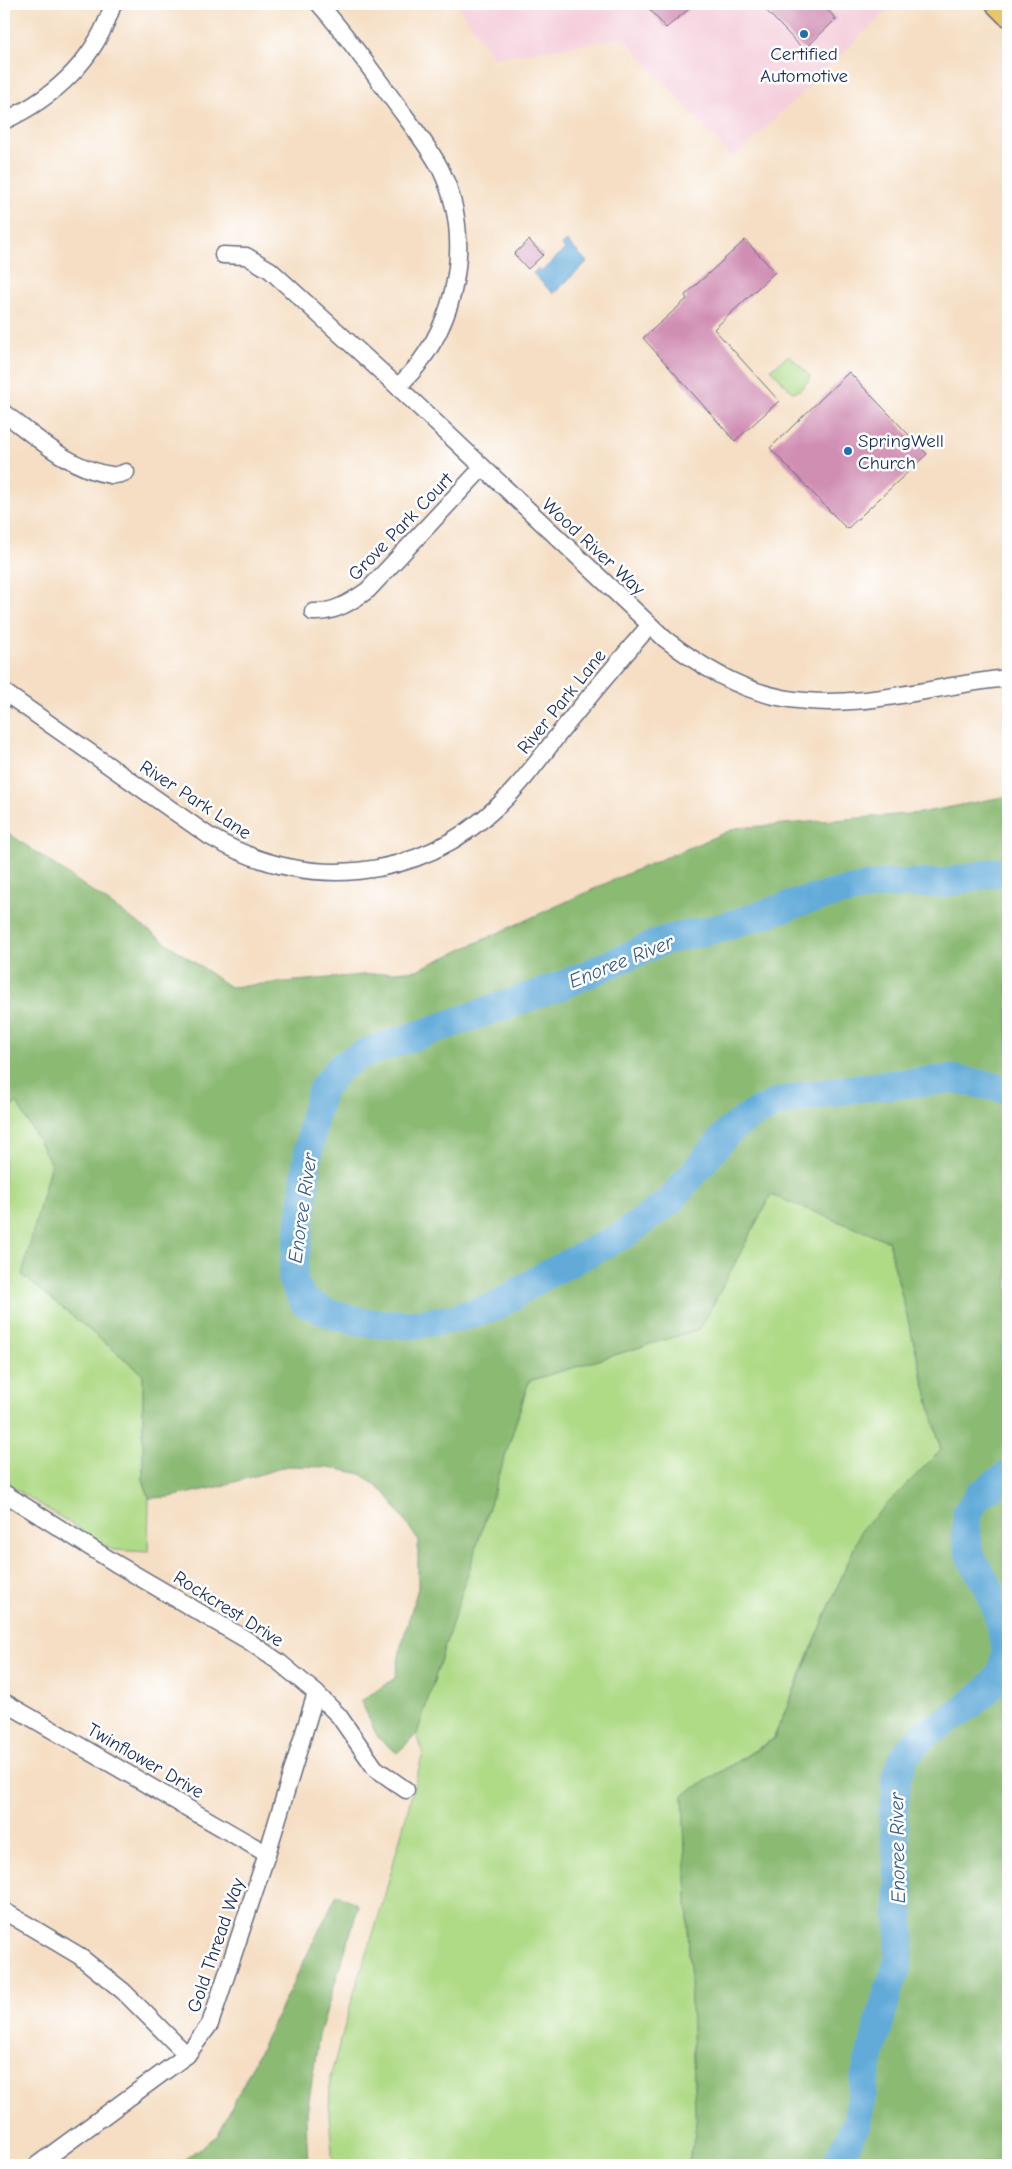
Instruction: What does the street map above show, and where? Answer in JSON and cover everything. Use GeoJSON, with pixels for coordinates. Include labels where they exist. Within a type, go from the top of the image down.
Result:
{"type":"FeatureCollection","features":[{"type":"Feature","properties":{"kind":"main road"},"geometry":{"type":"LineString","coordinates":[[999,4],[1008,13]]}},
{"type":"Feature","properties":{"kind":"street"},"geometry":{"type":"LineString","coordinates":[[4,121],[43,99],[81,65],[101,35],[113,4]]}},
{"type":"Feature","properties":{"kind":"street"},"geometry":{"type":"LineString","coordinates":[[319,4],[340,26],[434,158],[447,186],[455,213],[458,248],[456,277],[451,302],[440,327],[421,361],[398,387]]}},
{"type":"Feature","properties":{"kind":"street","name":"Wood River Way"},"geometry":{"type":"LineString","coordinates":[[223,254],[246,256],[270,270],[398,387],[650,625],[685,655],[721,676],[742,686],[782,698],[835,702],[868,700],[1008,678]]}},
{"type":"Feature","properties":{"kind":"street"},"geometry":{"type":"LineString","coordinates":[[4,414],[65,457],[84,467],[113,476],[126,472]]}},
{"type":"Feature","properties":{"kind":"street","name":"Grove Park Court"},"geometry":{"type":"LineString","coordinates":[[313,612],[332,610],[356,599],[368,590],[482,468]]}},
{"type":"Feature","properties":{"kind":"street","name":"River Park Lane"},"geometry":{"type":"LineString","coordinates":[[4,692],[209,836],[230,848],[254,859],[288,868],[320,872],[356,872],[419,857],[446,844],[471,828],[498,806],[524,778],[603,679],[650,625]]}},
{"type":"Feature","properties":{"kind":"street","name":"Rockcrest Drive"},"geometry":{"type":"LineString","coordinates":[[4,1493],[116,1563],[247,1640],[279,1662],[316,1693],[339,1716],[375,1768],[406,1790]]}},
{"type":"Feature","properties":{"kind":"street","name":"Gold Thread Way"},"geometry":{"type":"LineString","coordinates":[[37,2165],[187,2055],[210,2024],[267,1854],[316,1693]]}},
{"type":"Feature","properties":{"kind":"street","name":"Twinflower Drive"},"geometry":{"type":"LineString","coordinates":[[4,1702],[267,1854]]}},
{"type":"Feature","properties":{"kind":"street"},"geometry":{"type":"LineString","coordinates":[[4,1911],[78,1955],[123,1991],[187,2055]]}},
{"type":"Feature","properties":{"kind":"shaded area"},"geometry":{"type":"Polygon","coordinates":[[[457,4],[894,4],[733,159],[624,38],[493,58],[457,4]]]}},
{"type":"Feature","properties":{"kind":"green space"},"geometry":{"type":"Polygon","coordinates":[[[789,355],[810,376],[810,379],[800,390],[792,392],[771,369],[789,355]]]}},
{"type":"Feature","properties":{"kind":"green space"},"geometry":{"type":"Polygon","coordinates":[[[1008,796],[1008,2165],[686,2165],[696,2135],[683,1795],[774,1739],[862,1529],[941,1450],[888,1241],[771,1195],[700,1329],[529,1381],[417,1734],[397,1753],[378,1738],[361,1701],[395,1678],[401,1646],[418,1588],[418,1540],[386,1494],[361,1474],[329,1467],[288,1466],[218,1487],[170,1497],[149,1498],[143,1479],[143,1374],[22,1275],[51,1163],[17,1103],[4,1112],[4,830],[230,987],[417,970],[631,872],[736,828],[920,813],[1008,796]]]}},
{"type":"Feature","properties":{"kind":"green space"},"geometry":{"type":"Polygon","coordinates":[[[17,1103],[51,1163],[22,1275],[143,1374],[143,1479],[149,1498],[148,1552],[113,1550],[4,1482],[4,1112],[17,1103]]]}},
{"type":"Feature","properties":{"kind":"green space"},"geometry":{"type":"Polygon","coordinates":[[[771,1194],[888,1241],[941,1450],[862,1529],[773,1739],[683,1795],[696,2135],[686,2165],[333,2165],[329,2114],[330,2078],[354,1993],[381,1909],[423,1753],[417,1734],[529,1381],[700,1329],[771,1194]]]}},
{"type":"Feature","properties":{"kind":"green space"},"geometry":{"type":"Polygon","coordinates":[[[337,1894],[359,1905],[319,2035],[306,2120],[308,2165],[178,2165],[218,2135],[337,1894]]]}},
{"type":"Feature","properties":{"kind":"water"},"geometry":{"type":"Polygon","coordinates":[[[567,241],[587,262],[553,294],[533,273],[538,269],[541,272],[565,249],[562,245],[567,241]]]}},
{"type":"Feature","properties":{"kind":"building"},"geometry":{"type":"Polygon","coordinates":[[[645,4],[695,4],[666,28],[645,4]]]}},
{"type":"Feature","properties":{"kind":"building","name":"Certified Automotive"},"geometry":{"type":"Polygon","coordinates":[[[760,4],[822,4],[836,19],[804,50],[760,4]]]}},
{"type":"Feature","properties":{"kind":"building"},"geometry":{"type":"Polygon","coordinates":[[[529,240],[543,255],[528,269],[514,254],[529,240]]]}},
{"type":"Feature","properties":{"kind":"building"},"geometry":{"type":"Polygon","coordinates":[[[745,240],[775,272],[714,329],[779,401],[735,441],[643,338],[687,299],[685,295],[745,240]]]}},
{"type":"Feature","properties":{"kind":"building","name":"SpringWell Church"},"geometry":{"type":"Polygon","coordinates":[[[849,372],[927,454],[847,529],[770,448],[849,372]]]}},
{"type":"Feature","properties":{"kind":"waterway","name":"Enoree River"},"geometry":{"type":"LineString","coordinates":[[1008,870],[944,883],[884,884],[840,892],[804,901],[721,928],[665,940],[558,987],[363,1054],[340,1067],[322,1090],[315,1113],[292,1279],[304,1302],[331,1314],[366,1323],[411,1325],[457,1318],[496,1306],[544,1276],[625,1234],[670,1201],[728,1132],[748,1117],[778,1102],[859,1088],[951,1079],[1008,1089]]}},
{"type":"Feature","properties":{"kind":"waterway","name":"Enoree River"},"geometry":{"type":"LineString","coordinates":[[836,2165],[857,2122],[866,2072],[887,1995],[898,1963],[900,1943],[899,1879],[893,1816],[897,1776],[905,1755],[923,1736],[959,1713],[986,1692],[1002,1672],[1006,1648],[1000,1621],[988,1586],[971,1558],[966,1536],[967,1513],[979,1495],[1008,1475]]}},
{"type":"Feature","properties":{"kind":"place","name":"Certified Automotive"},"geometry":{"type":"Point","coordinates":[804,34]}},
{"type":"Feature","properties":{"kind":"place","name":"SpringWell Church"},"geometry":{"type":"Point","coordinates":[848,451]}}]}
